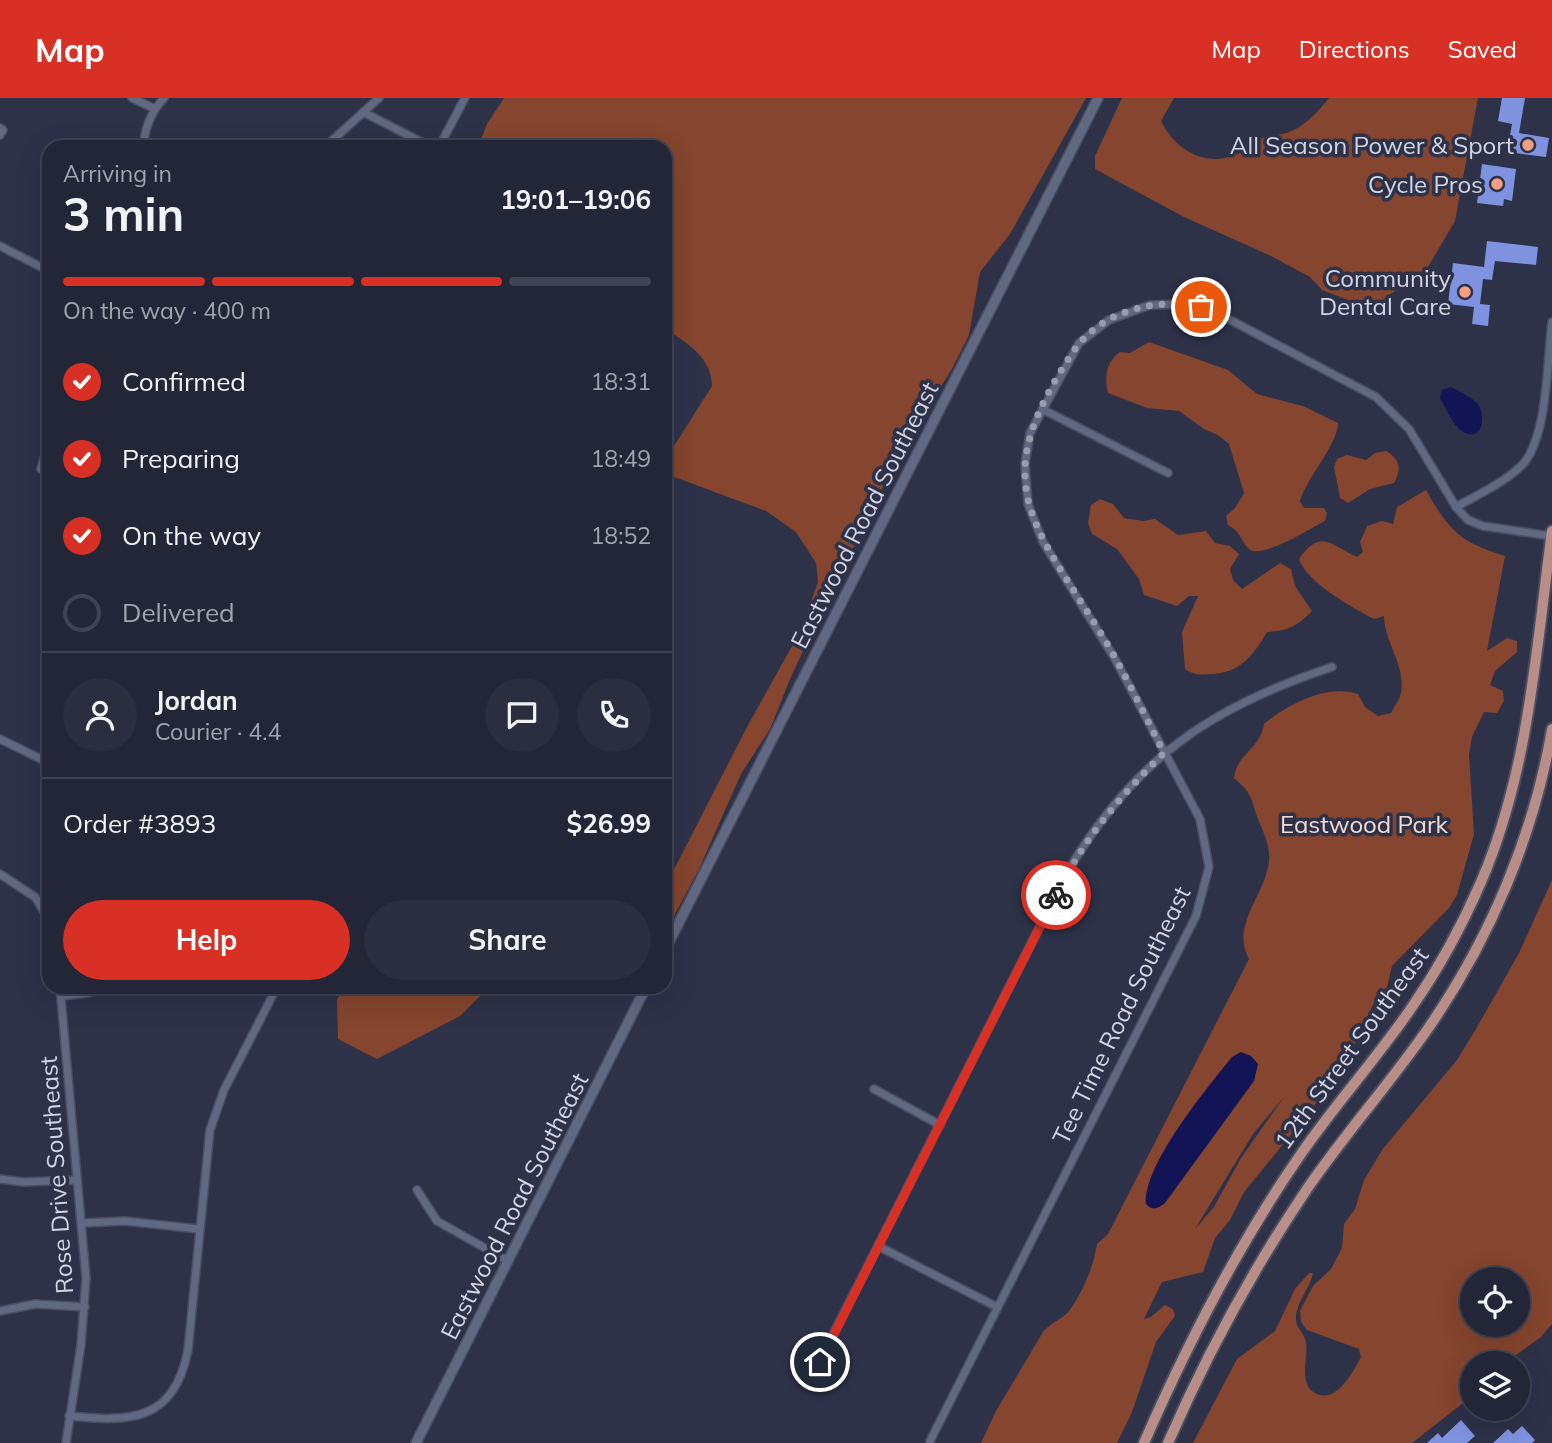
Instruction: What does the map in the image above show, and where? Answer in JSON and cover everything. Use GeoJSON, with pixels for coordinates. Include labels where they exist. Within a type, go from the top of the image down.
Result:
{"type":"FeatureCollection","features":[{"type":"Feature","properties":{"kind":"main road","name":"12th Street Southeast"},"geometry":{"type":"LineString","coordinates":[[1144,1443],[1191,1337],[1225,1272],[1305,1149],[1424,989],[1451,943],[1481,882],[1505,816],[1525,735],[1552,535]]}},
{"type":"Feature","properties":{"kind":"main road","name":"12th Street Southeast"},"geometry":{"type":"LineString","coordinates":[[1168,1443],[1207,1359],[1260,1264],[1338,1146],[1426,1032],[1471,958],[1523,842],[1543,776],[1552,729]]}},
{"type":"Feature","properties":{"kind":"street"},"geometry":{"type":"LineString","coordinates":[[132,98],[155,109]]}},
{"type":"Feature","properties":{"kind":"street"},"geometry":{"type":"LineString","coordinates":[[144,140],[146,128],[164,98]]}},
{"type":"Feature","properties":{"kind":"street"},"geometry":{"type":"LineString","coordinates":[[333,140],[379,98]]}},
{"type":"Feature","properties":{"kind":"street"},"geometry":{"type":"LineString","coordinates":[[443,140],[465,98]]}},
{"type":"Feature","properties":{"kind":"street","name":"Eastwood Road Southeast"},"geometry":{"type":"LineString","coordinates":[[672,936],[1098,98]]}},
{"type":"Feature","properties":{"kind":"street"},"geometry":{"type":"LineString","coordinates":[[363,113],[417,140]]}},
{"type":"Feature","properties":{"kind":"street"},"geometry":{"type":"LineString","coordinates":[[0,128],[3,130],[0,135]]}},
{"type":"Feature","properties":{"kind":"street"},"geometry":{"type":"LineString","coordinates":[[0,246],[42,267]]}},
{"type":"Feature","properties":{"kind":"street","name":"Tee Time Road Southeast"},"geometry":{"type":"LineString","coordinates":[[930,1441],[1203,897],[1209,867],[1200,819],[1109,648],[1035,527],[1028,504],[1025,464],[1030,433],[1067,360],[1079,343],[1094,330],[1130,310],[1150,305],[1184,303],[1201,307],[1377,397],[1409,429],[1455,507]]}},
{"type":"Feature","properties":{"kind":"street"},"geometry":{"type":"LineString","coordinates":[[1552,322],[1541,427],[1531,455],[1511,474],[1455,507],[1473,523],[1552,535]]}},
{"type":"Feature","properties":{"kind":"street"},"geometry":{"type":"LineString","coordinates":[[1042,409],[1168,473]]}},
{"type":"Feature","properties":{"kind":"street"},"geometry":{"type":"LineString","coordinates":[[809,1382],[1069,869],[1115,802],[1164,753],[1248,698],[1332,667]]}},
{"type":"Feature","properties":{"kind":"street"},"geometry":{"type":"LineString","coordinates":[[0,739],[42,760]]}},
{"type":"Feature","properties":{"kind":"street"},"geometry":{"type":"LineString","coordinates":[[0,874],[35,897],[42,908]]}},
{"type":"Feature","properties":{"kind":"street"},"geometry":{"type":"LineString","coordinates":[[61,996],[79,994]]}},
{"type":"Feature","properties":{"kind":"street"},"geometry":{"type":"LineString","coordinates":[[69,1416],[132,1418],[155,1408],[174,1390],[188,1350],[210,1130],[216,1108],[273,994]]}},
{"type":"Feature","properties":{"kind":"street","name":"Eastwood Road Southeast"},"geometry":{"type":"LineString","coordinates":[[416,1443],[642,994]]}},
{"type":"Feature","properties":{"kind":"street","name":"Rose Drive Southeast"},"geometry":{"type":"LineString","coordinates":[[61,996],[83,1223],[85,1307],[65,1443]]}},
{"type":"Feature","properties":{"kind":"street"},"geometry":{"type":"LineString","coordinates":[[874,1089],[940,1125]]}},
{"type":"Feature","properties":{"kind":"street"},"geometry":{"type":"LineString","coordinates":[[0,1179],[12,1182],[77,1180]]}},
{"type":"Feature","properties":{"kind":"street"},"geometry":{"type":"LineString","coordinates":[[417,1190],[437,1221],[508,1261]]}},
{"type":"Feature","properties":{"kind":"street"},"geometry":{"type":"LineString","coordinates":[[83,1223],[125,1221],[198,1229]]}},
{"type":"Feature","properties":{"kind":"street"},"geometry":{"type":"LineString","coordinates":[[878,1246],[997,1307]]}},
{"type":"Feature","properties":{"kind":"street"},"geometry":{"type":"LineString","coordinates":[[0,1311],[35,1304],[85,1307]]}},
{"type":"Feature","properties":{"kind":"green space"},"geometry":{"type":"Polygon","coordinates":[[[504,98],[1086,98],[1010,234],[980,272],[969,335],[952,369],[893,463],[870,518],[843,566],[790,679],[770,729],[741,774],[699,869],[672,920],[672,873],[747,727],[801,630],[818,582],[816,563],[796,532],[766,511],[672,476],[672,449],[712,386],[708,367],[703,359],[672,333],[672,140],[481,140],[487,124],[504,98]]]}},
{"type":"Feature","properties":{"kind":"green space"},"geometry":{"type":"Polygon","coordinates":[[[1122,98],[1174,98],[1161,121],[1168,132],[1176,142],[1195,155],[1218,159],[1242,152],[1260,139],[1287,133],[1299,127],[1329,98],[1478,98],[1455,221],[1428,267],[1381,301],[1364,306],[1322,290],[1310,277],[1271,256],[1184,217],[1095,169],[1095,156],[1122,98]]]}},
{"type":"Feature","properties":{"kind":"green space"},"geometry":{"type":"Polygon","coordinates":[[[1149,342],[1228,370],[1257,394],[1303,406],[1338,423],[1333,441],[1300,501],[1304,508],[1324,508],[1327,513],[1325,521],[1275,547],[1255,551],[1249,549],[1228,525],[1226,516],[1235,508],[1244,493],[1229,444],[1179,411],[1147,408],[1108,393],[1106,376],[1112,360],[1120,352],[1130,353],[1149,342]]]}},
{"type":"Feature","properties":{"kind":"green space"},"geometry":{"type":"Polygon","coordinates":[[[1386,451],[1394,457],[1398,465],[1394,483],[1370,489],[1348,503],[1340,498],[1334,467],[1337,459],[1347,455],[1366,460],[1375,453],[1386,451]]]}},
{"type":"Feature","properties":{"kind":"green space","name":"Eastwood Park"},"geometry":{"type":"Polygon","coordinates":[[[1426,490],[1442,516],[1457,533],[1477,546],[1505,556],[1487,651],[1507,638],[1517,641],[1517,652],[1495,671],[1490,685],[1503,691],[1504,701],[1497,713],[1484,712],[1472,737],[1469,755],[1474,834],[1457,895],[1449,908],[1392,966],[1387,987],[1377,996],[1356,1042],[1312,1109],[1244,1192],[1230,1220],[1215,1238],[1203,1272],[1162,1282],[1144,1319],[1151,1317],[1165,1305],[1173,1309],[1175,1316],[1156,1342],[1132,1412],[1117,1443],[981,1443],[996,1411],[1043,1332],[1066,1314],[1079,1295],[1091,1269],[1097,1244],[1108,1234],[1249,959],[1244,946],[1246,922],[1266,873],[1269,851],[1250,797],[1234,778],[1239,763],[1258,740],[1264,724],[1284,709],[1308,698],[1334,692],[1358,694],[1365,707],[1378,716],[1391,713],[1399,697],[1402,682],[1387,635],[1384,616],[1374,619],[1331,594],[1311,577],[1299,559],[1307,549],[1320,541],[1333,544],[1357,557],[1363,552],[1360,542],[1367,526],[1382,521],[1393,524],[1397,507],[1426,490]],[[1284,1097],[1253,1134],[1195,1229],[1214,1207],[1241,1158],[1284,1097]]]}},
{"type":"Feature","properties":{"kind":"green space"},"geometry":{"type":"Polygon","coordinates":[[[1100,499],[1113,504],[1124,518],[1143,521],[1155,519],[1178,535],[1206,531],[1215,543],[1230,546],[1239,554],[1230,569],[1233,580],[1242,589],[1280,563],[1291,569],[1295,586],[1312,611],[1292,627],[1267,632],[1251,656],[1238,667],[1221,673],[1188,671],[1185,669],[1182,632],[1198,596],[1189,596],[1177,606],[1144,595],[1139,579],[1117,549],[1092,534],[1088,523],[1091,505],[1100,499]]]}},
{"type":"Feature","properties":{"kind":"green space"},"geometry":{"type":"Polygon","coordinates":[[[1552,880],[1552,1324],[1541,1337],[1522,1351],[1460,1351],[1460,1405],[1412,1443],[1193,1443],[1237,1359],[1275,1331],[1295,1289],[1309,1273],[1313,1273],[1298,1307],[1296,1319],[1306,1343],[1306,1383],[1312,1391],[1323,1396],[1337,1391],[1348,1378],[1361,1357],[1359,1349],[1307,1330],[1301,1322],[1300,1311],[1313,1286],[1331,1269],[1342,1248],[1344,1224],[1355,1209],[1364,1180],[1382,1150],[1457,1060],[1519,953],[1552,880]]]}},
{"type":"Feature","properties":{"kind":"green space"},"geometry":{"type":"Polygon","coordinates":[[[340,994],[482,994],[460,1016],[377,1059],[338,1039],[337,1000],[340,994]]]}},
{"type":"Feature","properties":{"kind":"shaded area"},"geometry":{"type":"Polygon","coordinates":[[[1451,387],[1479,406],[1482,423],[1477,432],[1468,434],[1462,431],[1450,416],[1440,398],[1442,390],[1451,387]]]}},
{"type":"Feature","properties":{"kind":"shaded area"},"geometry":{"type":"Polygon","coordinates":[[[1241,1052],[1251,1056],[1258,1064],[1254,1081],[1165,1203],[1151,1208],[1146,1204],[1148,1188],[1165,1149],[1232,1057],[1241,1052]]]}},
{"type":"Feature","properties":{"kind":"building"},"geometry":{"type":"Polygon","coordinates":[[[1502,98],[1525,98],[1519,133],[1549,138],[1546,157],[1507,152],[1512,124],[1498,121],[1502,98]]]}},
{"type":"Feature","properties":{"kind":"building","name":"Cycle Pros"},"geometry":{"type":"Polygon","coordinates":[[[1482,164],[1516,169],[1512,201],[1504,199],[1503,206],[1477,203],[1482,164]]]}},
{"type":"Feature","properties":{"kind":"building","name":"Community Dental Care"},"geometry":{"type":"Polygon","coordinates":[[[1487,241],[1538,247],[1536,265],[1495,261],[1492,280],[1483,279],[1480,304],[1490,305],[1488,326],[1472,324],[1474,307],[1448,304],[1453,263],[1484,267],[1487,241]]]}},
{"type":"Feature","properties":{"kind":"building"},"geometry":{"type":"Polygon","coordinates":[[[1460,1421],[1475,1436],[1467,1443],[1427,1443],[1438,1433],[1442,1438],[1460,1421]]]}},
{"type":"Feature","properties":{"kind":"building"},"geometry":{"type":"Polygon","coordinates":[[[1522,1426],[1535,1440],[1532,1443],[1493,1443],[1508,1429],[1513,1434],[1522,1426]]]}},
{"type":"Feature","properties":{"kind":"way so far"},"geometry":{"type":"LineString","coordinates":[[1056,895],[1069,869],[1115,802],[1164,753],[1103,636],[1035,527],[1025,484],[1026,448],[1036,419],[1067,360],[1079,343],[1094,330],[1130,310],[1150,305],[1184,303],[1201,307]]}},
{"type":"Feature","properties":{"kind":"place","name":"All Season Power & Sport"},"geometry":{"type":"Point","coordinates":[1528,145]}},
{"type":"Feature","properties":{"kind":"place","name":"Cycle Pros"},"geometry":{"type":"Point","coordinates":[1497,184]}},
{"type":"Feature","properties":{"kind":"place","name":"Community Dental Care"},"geometry":{"type":"Point","coordinates":[1465,292]}},
{"type":"Feature","properties":{"kind":"route"},"geometry":{"type":"LineString","coordinates":[[820,1362],[1056,895]]}}]}
